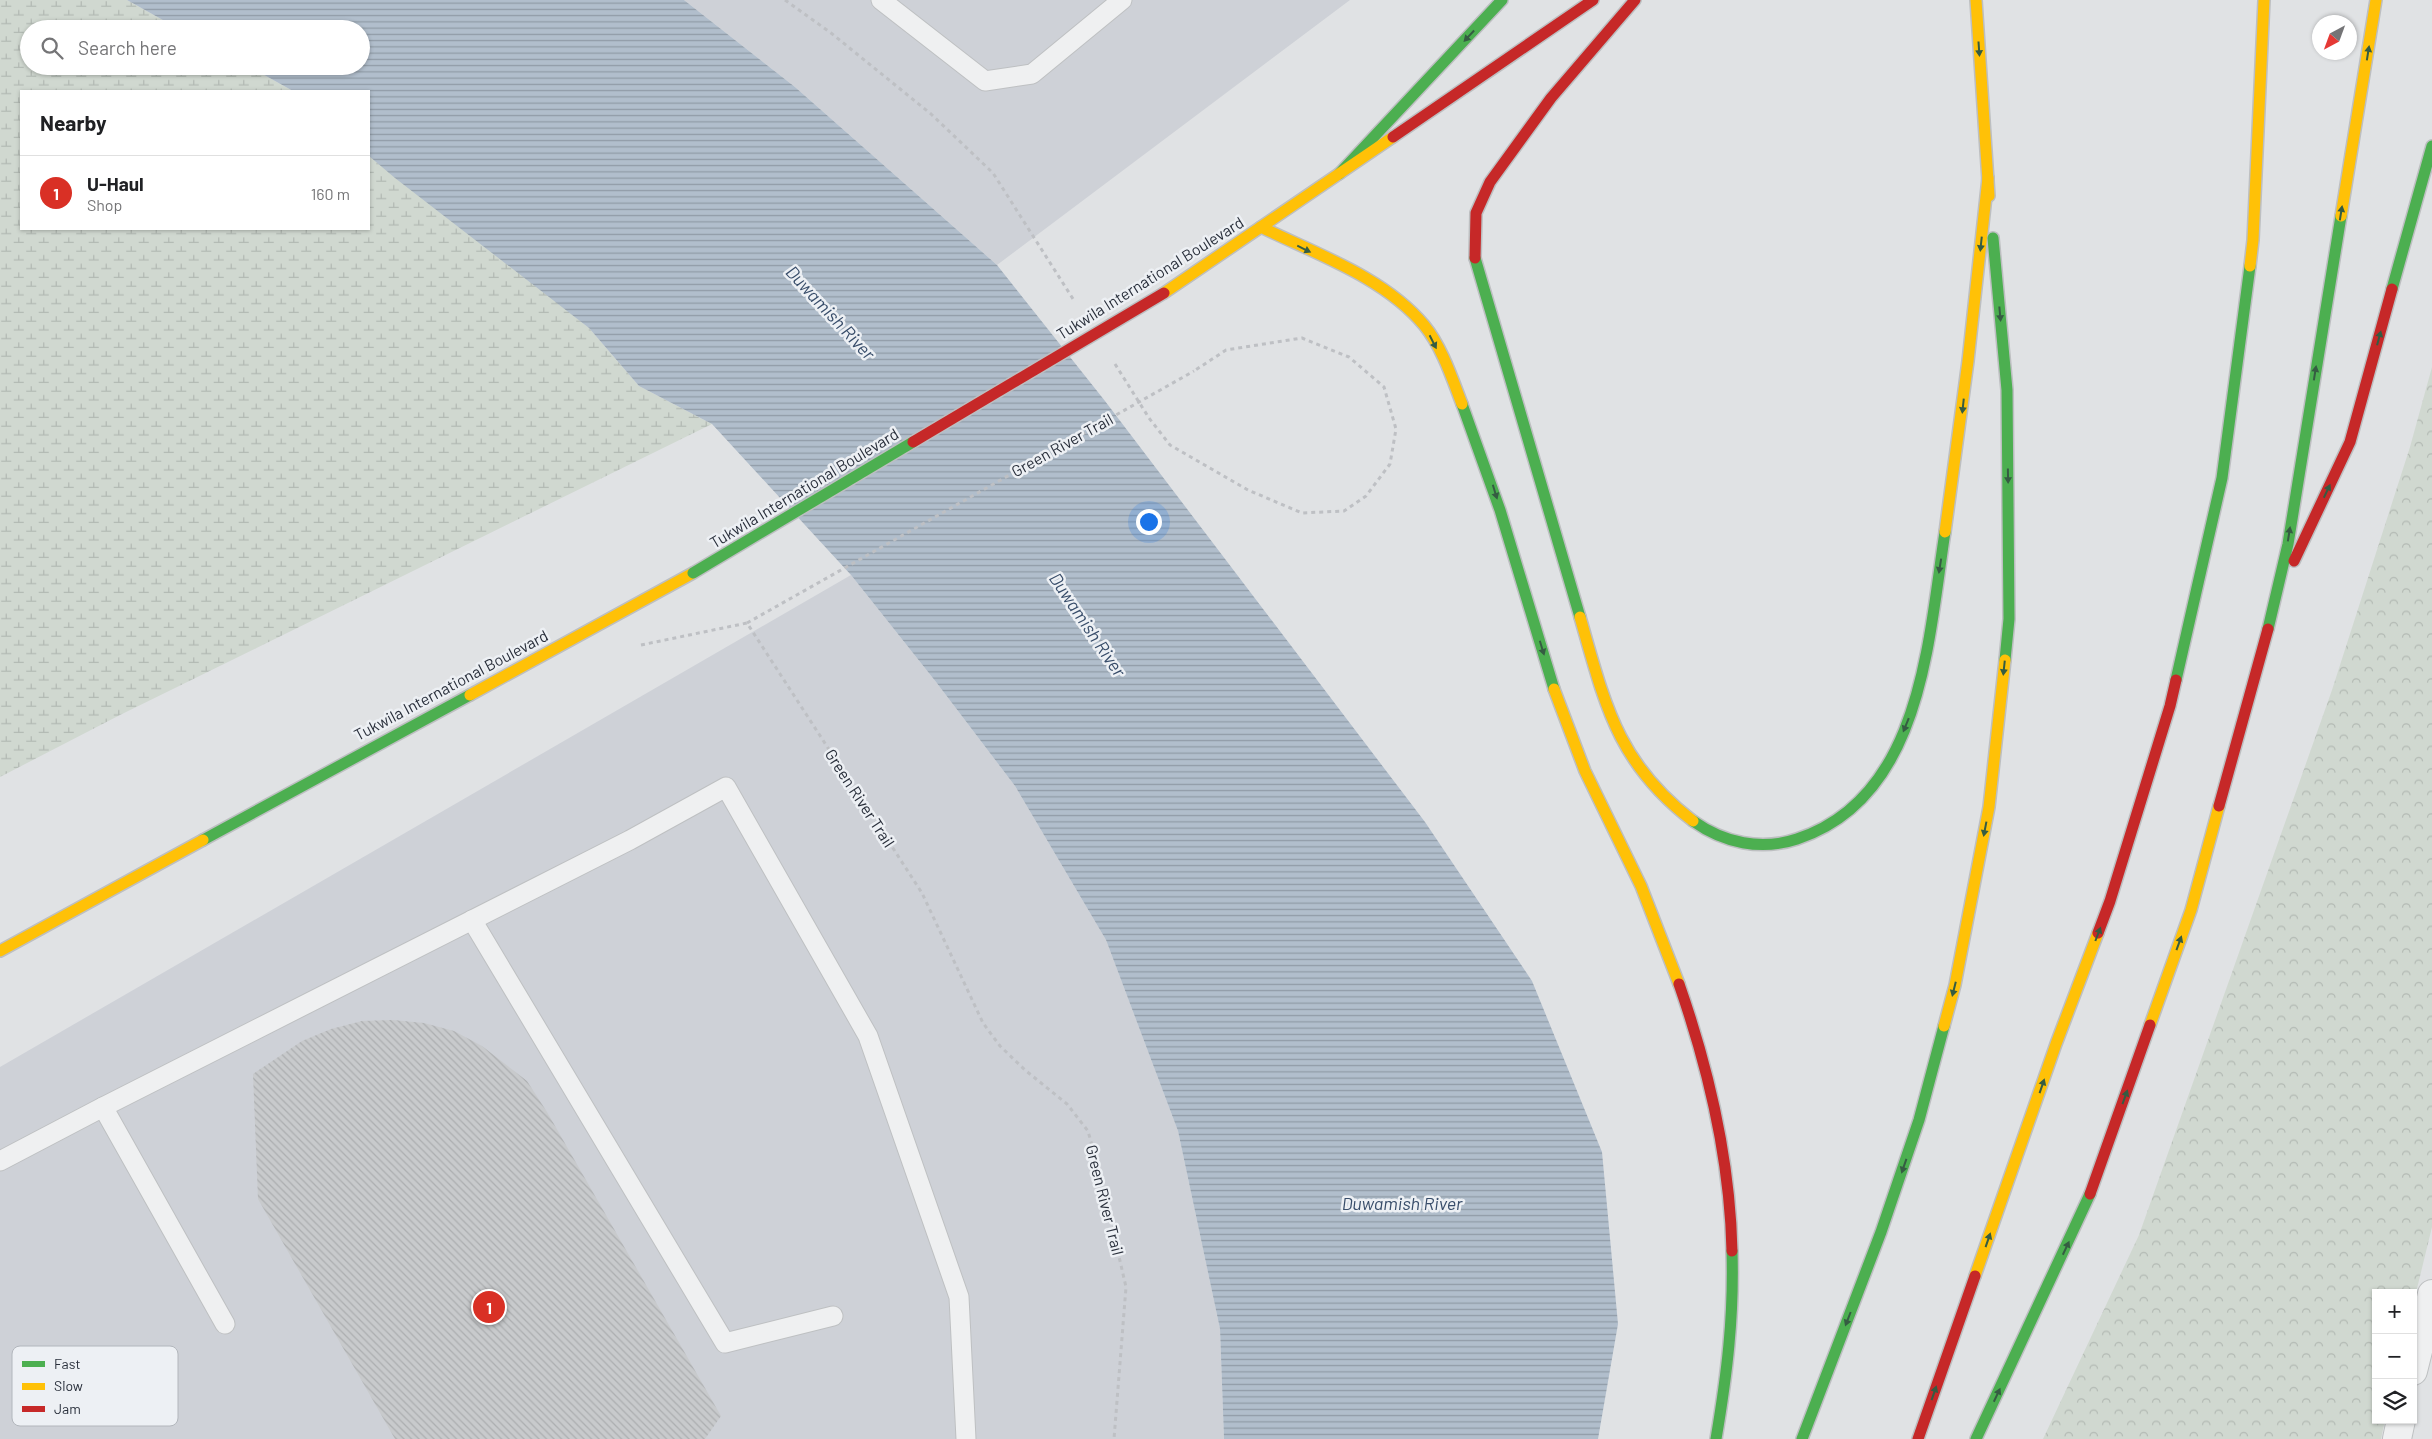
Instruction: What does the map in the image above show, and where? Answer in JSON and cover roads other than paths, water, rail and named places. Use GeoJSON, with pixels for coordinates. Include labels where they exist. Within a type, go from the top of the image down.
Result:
{"type":"FeatureCollection","features":[{"type":"Feature","properties":{"kind":"main road"},"geometry":{"type":"LineString","coordinates":[[1339,174],[1502,0]]}},
{"type":"Feature","properties":{"kind":"main road","name":"Tukwila International Boulevard"},"geometry":{"type":"LineString","coordinates":[[0,951],[693,573],[1164,293],[1593,0]]}},
{"type":"Feature","properties":{"kind":"main road"},"geometry":{"type":"LineString","coordinates":[[1635,0],[1549,100],[1493,177],[1478,205],[1473,232],[1475,259],[1605,704],[1622,742],[1654,785],[1688,818],[1727,840],[1757,845],[1786,842],[1817,834],[1841,820],[1873,789],[1894,754],[1913,706],[1927,651],[1960,432],[1988,178]]}},
{"type":"Feature","properties":{"kind":"main road"},"geometry":{"type":"LineString","coordinates":[[1802,1439],[1881,1232],[1919,1120],[1955,985],[1989,806],[2010,619],[2007,390],[1988,178],[1976,0]]}},
{"type":"Feature","properties":{"kind":"main road"},"geometry":{"type":"LineString","coordinates":[[1918,1439],[2053,1054],[2110,901],[2170,706],[2222,478],[2253,240],[2264,0]]}},
{"type":"Feature","properties":{"kind":"main road"},"geometry":{"type":"LineString","coordinates":[[1976,1439],[2087,1202],[2191,910],[2276,599],[2288,544],[2376,0]]}},
{"type":"Feature","properties":{"kind":"main road"},"geometry":{"type":"LineString","coordinates":[[2276,599],[2350,442],[2432,146]]}},
{"type":"Feature","properties":{"kind":"main road"},"geometry":{"type":"LineString","coordinates":[[1261,228],[1368,280],[1399,300],[1426,327],[1447,368],[1483,455],[1559,703],[1594,792],[1648,902],[1690,1012],[1713,1096],[1729,1184],[1734,1246],[1733,1330],[1724,1399],[1716,1439]]}},
{"type":"Feature","properties":{"kind":"street"},"geometry":{"type":"LineString","coordinates":[[2417,1355],[2432,1294]]}},
{"type":"Feature","properties":{"kind":"street"},"geometry":{"type":"LineString","coordinates":[[2397,1439],[2400,1424]]}},
{"type":"Feature","properties":{"kind":"lane"},"geometry":{"type":"LineString","coordinates":[[881,0],[985,81],[1032,74],[1122,0]]}},
{"type":"Feature","properties":{"kind":"lane"},"geometry":{"type":"LineString","coordinates":[[0,1161],[630,840],[726,788],[868,1036],[959,1297],[966,1439]]}},
{"type":"Feature","properties":{"kind":"lane"},"geometry":{"type":"LineString","coordinates":[[472,920],[725,1342],[834,1316]]}},
{"type":"Feature","properties":{"kind":"lane"},"geometry":{"type":"LineString","coordinates":[[103,1107],[225,1324]]}},
{"type":"Feature","properties":{"kind":"water","name":"Duwamish River"},"geometry":{"type":"Polygon","coordinates":[[[127,0],[684,0],[795,87],[997,265],[1105,401],[1425,822],[1532,981],[1602,1152],[1618,1324],[1598,1439],[1224,1439],[1220,1329],[1178,1131],[1106,940],[1015,786],[851,575],[712,424],[639,386],[589,328],[370,157],[370,90],[291,90],[264,75],[370,75],[370,20],[163,20],[127,0]]]}},
{"type":"Feature","properties":{"kind":"place","name":"U-Haul"},"geometry":{"type":"Point","coordinates":[489,1307]}}]}
